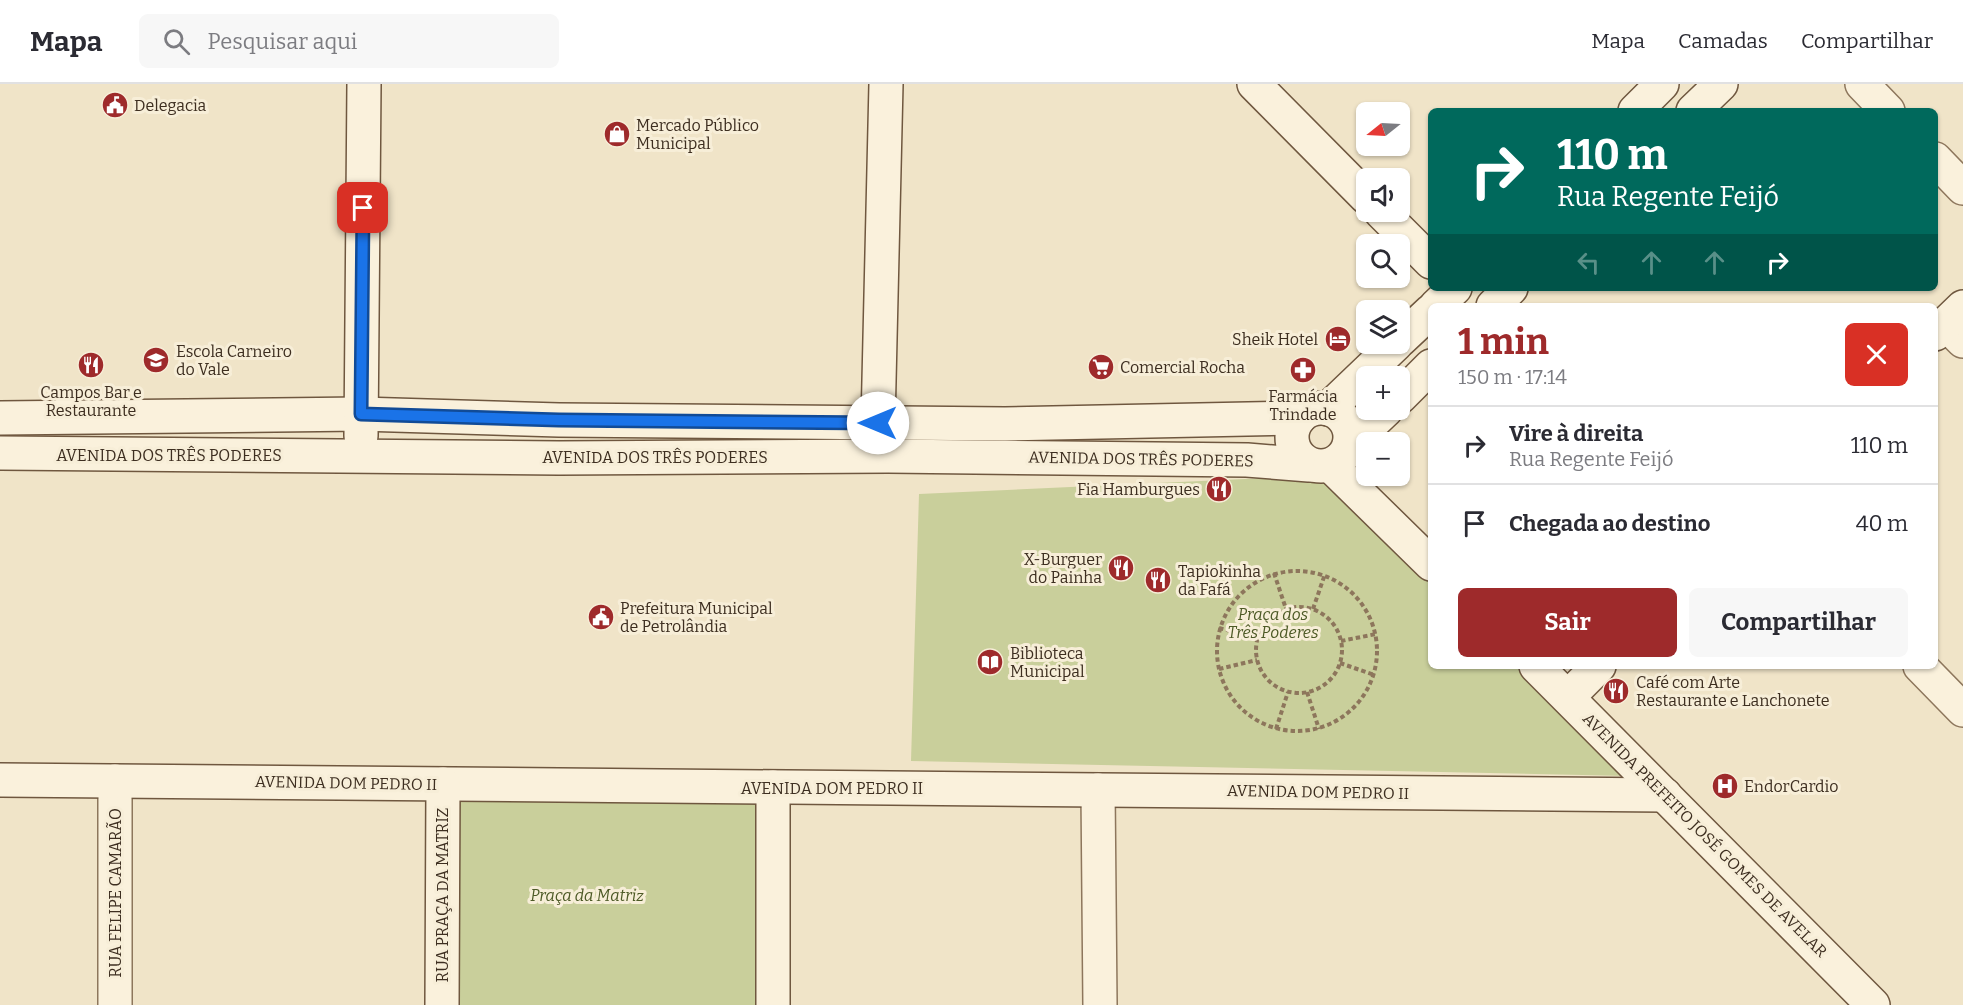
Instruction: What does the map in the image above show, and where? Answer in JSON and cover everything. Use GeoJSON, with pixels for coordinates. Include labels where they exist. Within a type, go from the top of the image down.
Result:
{"type":"FeatureCollection","features":[{"type":"Feature","properties":{"kind":"street"},"geometry":{"type":"LineString","coordinates":[[361,456],[364,84]]}},
{"type":"Feature","properties":{"kind":"street"},"geometry":{"type":"LineString","coordinates":[[878,423],[886,84]]}},
{"type":"Feature","properties":{"kind":"street"},"geometry":{"type":"LineString","coordinates":[[1254,84],[1356,187]]}},
{"type":"Feature","properties":{"kind":"street"},"geometry":{"type":"LineString","coordinates":[[1638,108],[1662,84]]}},
{"type":"Feature","properties":{"kind":"street"},"geometry":{"type":"LineString","coordinates":[[1696,108],[1721,84]]}},
{"type":"Feature","properties":{"kind":"street"},"geometry":{"type":"LineString","coordinates":[[1862,84],[1885,108]]}},
{"type":"Feature","properties":{"kind":"street"},"geometry":{"type":"LineString","coordinates":[[1938,162],[1963,188]]}},
{"type":"Feature","properties":{"kind":"street"},"geometry":{"type":"LineString","coordinates":[[1391,222],[1428,259]]}},
{"type":"Feature","properties":{"kind":"street"},"geometry":{"type":"LineString","coordinates":[[1439,303],[1452,291]]}},
{"type":"Feature","properties":{"kind":"street"},"geometry":{"type":"LineString","coordinates":[[1496,303],[1508,291]]}},
{"type":"Feature","properties":{"kind":"street"},"geometry":{"type":"LineString","coordinates":[[1410,331],[1428,314]]}},
{"type":"Feature","properties":{"kind":"street"},"geometry":{"type":"LineString","coordinates":[[1374,420],[1330,458],[1299,457],[1292,444],[1292,430],[1384,354]]}},
{"type":"Feature","properties":{"kind":"street"},"geometry":{"type":"LineString","coordinates":[[1410,387],[1428,369]]}},
{"type":"Feature","properties":{"kind":"street"},"geometry":{"type":"LineString","coordinates":[[1313,413],[1337,413],[1346,422],[1350,436],[1330,458]]}},
{"type":"Feature","properties":{"kind":"street","name":"AVENIDA DOS TRÊS PODERES"},"geometry":{"type":"LineString","coordinates":[[0,418],[361,414],[559,420],[1017,424],[1313,413]]}},
{"type":"Feature","properties":{"kind":"street"},"geometry":{"type":"LineString","coordinates":[[559,420],[559,458]]}},
{"type":"Feature","properties":{"kind":"street","name":"AVENIDA DOS TRÊS PODERES"},"geometry":{"type":"LineString","coordinates":[[0,453],[559,458],[888,456],[1247,460],[1330,458]]}},
{"type":"Feature","properties":{"kind":"street"},"geometry":{"type":"LineString","coordinates":[[1330,458],[1428,561]]}},
{"type":"Feature","properties":{"kind":"street","name":"AVENIDA PREFEITO JOSÉ GOMES DE AVELAR"},"geometry":{"type":"LineString","coordinates":[[1539,669],[1873,1005]]}},
{"type":"Feature","properties":{"kind":"street"},"geometry":{"type":"LineString","coordinates":[[1568,697],[1596,669]]}},
{"type":"Feature","properties":{"kind":"street"},"geometry":{"type":"LineString","coordinates":[[1923,669],[1963,710]]}},
{"type":"Feature","properties":{"kind":"street","name":"AVENIDA DOM PEDRO II"},"geometry":{"type":"LineString","coordinates":[[0,780],[1665,795]]}},
{"type":"Feature","properties":{"kind":"street","name":"RUA FELIPE CAMARÃO"},"geometry":{"type":"LineString","coordinates":[[115,781],[115,1005]]}},
{"type":"Feature","properties":{"kind":"street","name":"RUA PRAÇA DA MATRIZ"},"geometry":{"type":"LineString","coordinates":[[442,1005],[443,784]]}},
{"type":"Feature","properties":{"kind":"street"},"geometry":{"type":"LineString","coordinates":[[773,787],[773,1005]]}},
{"type":"Feature","properties":{"kind":"street"},"geometry":{"type":"LineString","coordinates":[[1098,790],[1100,1005]]}},
{"type":"Feature","properties":{"kind":"path"},"geometry":{"type":"LineString","coordinates":[[1303,570],[1325,574],[1350,589],[1368,612],[1376,634],[1378,657],[1374,675],[1369,689],[1357,705],[1340,720],[1319,729],[1292,732],[1276,729],[1261,723],[1244,711],[1228,692],[1219,669],[1217,654],[1220,628],[1238,595],[1256,581],[1274,573],[1303,570]]}},
{"type":"Feature","properties":{"kind":"path"},"geometry":{"type":"LineString","coordinates":[[1274,573],[1286,609]]}},
{"type":"Feature","properties":{"kind":"path"},"geometry":{"type":"LineString","coordinates":[[1313,609],[1325,574]]}},
{"type":"Feature","properties":{"kind":"path"},"geometry":{"type":"LineString","coordinates":[[1302,607],[1313,609],[1327,618],[1336,630],[1341,641],[1340,663],[1330,679],[1321,687],[1307,692],[1288,692],[1270,682],[1262,672],[1257,660],[1258,638],[1267,621],[1286,609],[1302,607]]}},
{"type":"Feature","properties":{"kind":"path"},"geometry":{"type":"LineString","coordinates":[[1220,628],[1258,638]]}},
{"type":"Feature","properties":{"kind":"path"},"geometry":{"type":"LineString","coordinates":[[1341,641],[1376,634]]}},
{"type":"Feature","properties":{"kind":"path"},"geometry":{"type":"LineString","coordinates":[[1219,669],[1257,660]]}},
{"type":"Feature","properties":{"kind":"path"},"geometry":{"type":"LineString","coordinates":[[1340,663],[1374,675]]}},
{"type":"Feature","properties":{"kind":"path"},"geometry":{"type":"LineString","coordinates":[[1276,729],[1288,692]]}},
{"type":"Feature","properties":{"kind":"path"},"geometry":{"type":"LineString","coordinates":[[1307,692],[1319,729]]}},
{"type":"Feature","properties":{"kind":"green space","name":"Praça dos Três Poderes"},"geometry":{"type":"Polygon","coordinates":[[[1286,477],[1321,480],[1347,490],[1428,572],[1428,669],[1523,669],[1629,776],[911,761],[919,494],[1286,477]]]}},
{"type":"Feature","properties":{"kind":"green space","name":"Praça da Matriz"},"geometry":{"type":"Polygon","coordinates":[[[443,784],[773,787],[773,1005],[442,1005],[443,784]]]}},
{"type":"Feature","properties":{"kind":"place","name":"Delegacia"},"geometry":{"type":"Point","coordinates":[115,105]}},
{"type":"Feature","properties":{"kind":"place","name":"Mercado Público Municipal"},"geometry":{"type":"Point","coordinates":[617,134]}},
{"type":"Feature","properties":{"kind":"place","name":"Sheik Hotel"},"geometry":{"type":"Point","coordinates":[1338,339]}},
{"type":"Feature","properties":{"kind":"place","name":"Escola Carneiro do Vale"},"geometry":{"type":"Point","coordinates":[156,360]}},
{"type":"Feature","properties":{"kind":"place","name":"Campos Bar e Restaurante"},"geometry":{"type":"Point","coordinates":[91,365]}},
{"type":"Feature","properties":{"kind":"place","name":"Comercial Rocha"},"geometry":{"type":"Point","coordinates":[1101,367]}},
{"type":"Feature","properties":{"kind":"place","name":"Farmácia Trindade"},"geometry":{"type":"Point","coordinates":[1303,370]}},
{"type":"Feature","properties":{"kind":"place","name":"Fia Hamburgues"},"geometry":{"type":"Point","coordinates":[1219,489]}},
{"type":"Feature","properties":{"kind":"place","name":"X-Burguer do Painha"},"geometry":{"type":"Point","coordinates":[1121,568]}},
{"type":"Feature","properties":{"kind":"place","name":"Tapiokinha da Fafá"},"geometry":{"type":"Point","coordinates":[1158,580]}},
{"type":"Feature","properties":{"kind":"place","name":"Prefeitura Municipal de Petrolândia"},"geometry":{"type":"Point","coordinates":[601,617]}},
{"type":"Feature","properties":{"kind":"place","name":"Biblioteca Municipal"},"geometry":{"type":"Point","coordinates":[990,662]}},
{"type":"Feature","properties":{"kind":"place","name":"Café com Arte Restaurante e Lanchonete"},"geometry":{"type":"Point","coordinates":[1616,691]}},
{"type":"Feature","properties":{"kind":"place","name":"EndorCardio"},"geometry":{"type":"Point","coordinates":[1725,786]}},
{"type":"Feature","properties":{"kind":"route"},"geometry":{"type":"LineString","coordinates":[[363,208],[361,414],[559,420],[878,423]]}}]}
